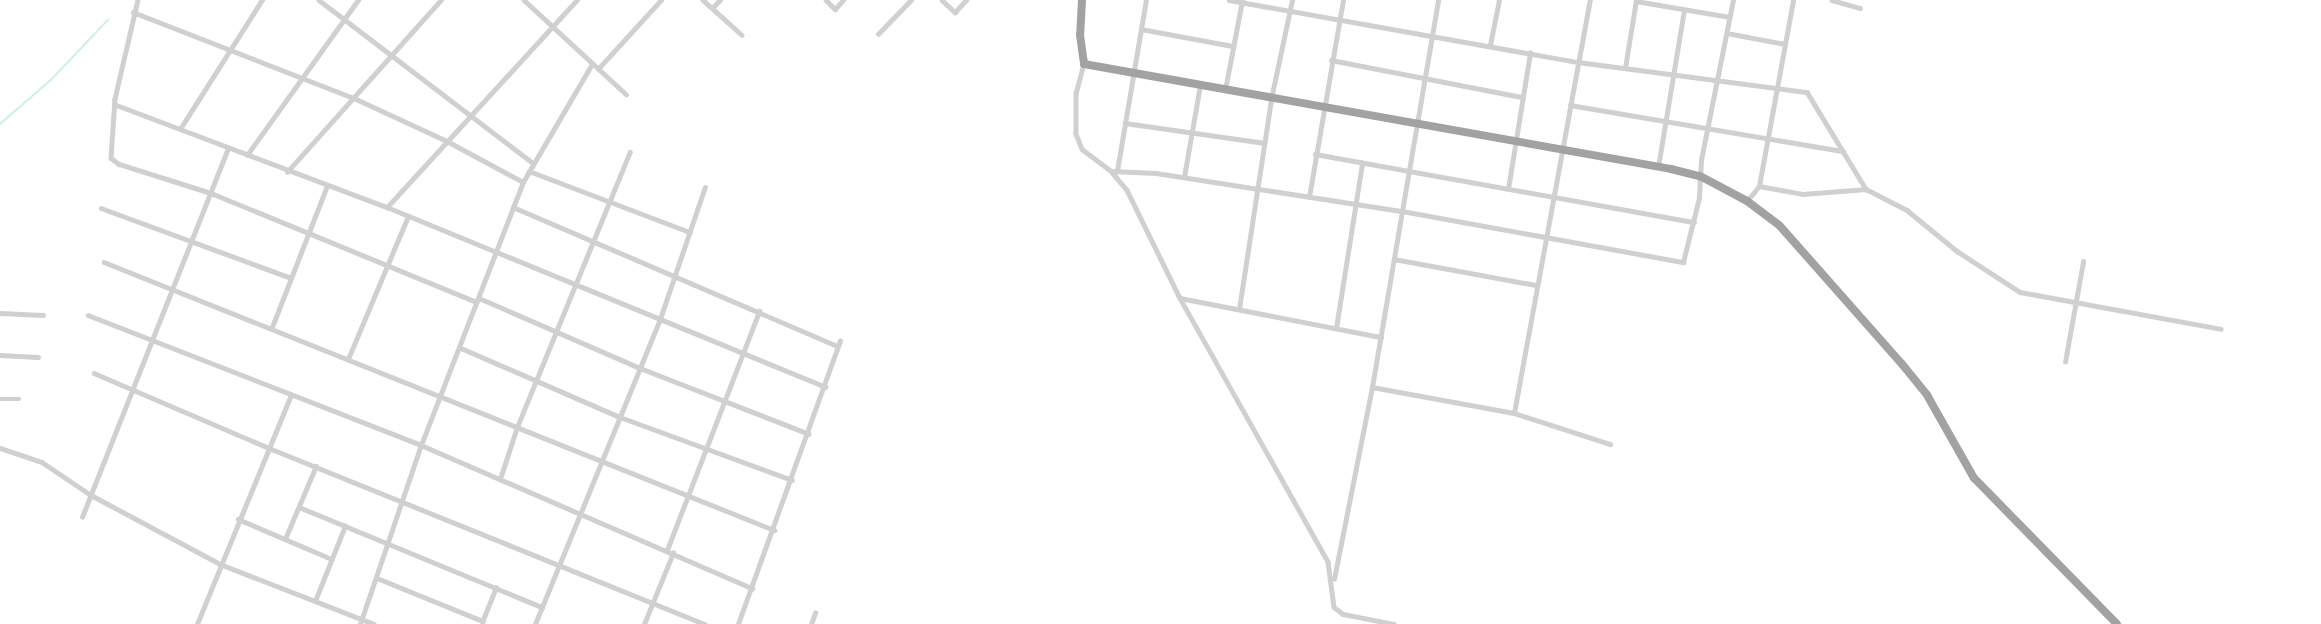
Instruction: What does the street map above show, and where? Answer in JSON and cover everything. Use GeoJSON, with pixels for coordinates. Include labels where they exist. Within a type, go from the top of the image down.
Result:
{"type":"FeatureCollection","features":[{"type":"Feature","properties":{"kind":"highway"},"geometry":{"type":"LineString","coordinates":[[1082,0],[1080,35],[1084,64],[1658,167],[1700,176],[1747,201],[1779,225],[1902,364],[1927,395],[1974,478],[2117,624]]}},
{"type":"Feature","properties":{"kind":"street"},"geometry":{"type":"LineString","coordinates":[[138,0],[133,12],[114,104],[111,158],[119,164],[211,193],[308,234],[557,332],[640,368],[809,434]]}},
{"type":"Feature","properties":{"kind":"street"},"geometry":{"type":"LineString","coordinates":[[180,129],[262,0]]}},
{"type":"Feature","properties":{"kind":"street"},"geometry":{"type":"LineString","coordinates":[[319,0],[471,113],[533,163]]}},
{"type":"Feature","properties":{"kind":"street"},"geometry":{"type":"LineString","coordinates":[[247,155],[358,0]]}},
{"type":"Feature","properties":{"kind":"street"},"geometry":{"type":"LineString","coordinates":[[286,172],[441,0]]}},
{"type":"Feature","properties":{"kind":"street"},"geometry":{"type":"LineString","coordinates":[[524,0],[626,94]]}},
{"type":"Feature","properties":{"kind":"street"},"geometry":{"type":"LineString","coordinates":[[387,207],[577,0]]}},
{"type":"Feature","properties":{"kind":"street"},"geometry":{"type":"LineString","coordinates":[[598,69],[661,0]]}},
{"type":"Feature","properties":{"kind":"street"},"geometry":{"type":"LineString","coordinates":[[703,0],[742,35]]}},
{"type":"Feature","properties":{"kind":"street"},"geometry":{"type":"LineString","coordinates":[[712,8],[720,0]]}},
{"type":"Feature","properties":{"kind":"street"},"geometry":{"type":"LineString","coordinates":[[826,0],[835,9],[843,0]]}},
{"type":"Feature","properties":{"kind":"street"},"geometry":{"type":"LineString","coordinates":[[878,34],[911,0]]}},
{"type":"Feature","properties":{"kind":"street"},"geometry":{"type":"LineString","coordinates":[[942,0],[955,12],[966,0]]}},
{"type":"Feature","properties":{"kind":"street"},"geometry":{"type":"LineString","coordinates":[[1114,171],[1125,123],[1146,0]]}},
{"type":"Feature","properties":{"kind":"street"},"geometry":{"type":"LineString","coordinates":[[1229,0],[1432,34],[1578,62],[1807,92],[1866,189]]}},
{"type":"Feature","properties":{"kind":"street"},"geometry":{"type":"LineString","coordinates":[[1239,309],[1260,189],[1271,99],[1292,0]]}},
{"type":"Feature","properties":{"kind":"street"},"geometry":{"type":"LineString","coordinates":[[1309,196],[1342,0]]}},
{"type":"Feature","properties":{"kind":"street"},"geometry":{"type":"LineString","coordinates":[[1394,624],[1337,612],[1333,604],[1333,583],[1372,387],[1438,0]]}},
{"type":"Feature","properties":{"kind":"street"},"geometry":{"type":"LineString","coordinates":[[1490,45],[1499,0]]}},
{"type":"Feature","properties":{"kind":"street"},"geometry":{"type":"LineString","coordinates":[[1514,413],[1544,237],[1590,0]]}},
{"type":"Feature","properties":{"kind":"street"},"geometry":{"type":"LineString","coordinates":[[1114,171],[1184,177],[1309,196],[1683,262],[1694,222],[1708,128],[1733,0]]}},
{"type":"Feature","properties":{"kind":"street"},"geometry":{"type":"LineString","coordinates":[[1747,201],[1759,186],[1793,0]]}},
{"type":"Feature","properties":{"kind":"street"},"geometry":{"type":"LineString","coordinates":[[1832,0],[1860,8]]}},
{"type":"Feature","properties":{"kind":"street"},"geometry":{"type":"LineString","coordinates":[[1225,90],[1238,1]]}},
{"type":"Feature","properties":{"kind":"street"},"geometry":{"type":"LineString","coordinates":[[1625,68],[1636,1],[1730,17]]}},
{"type":"Feature","properties":{"kind":"street"},"geometry":{"type":"LineString","coordinates":[[1658,167],[1684,10]]}},
{"type":"Feature","properties":{"kind":"street"},"geometry":{"type":"LineString","coordinates":[[133,12],[354,98],[447,141],[523,182]]}},
{"type":"Feature","properties":{"kind":"street"},"geometry":{"type":"LineString","coordinates":[[1141,29],[1233,46]]}},
{"type":"Feature","properties":{"kind":"street"},"geometry":{"type":"LineString","coordinates":[[1727,33],[1785,44]]}},
{"type":"Feature","properties":{"kind":"street"},"geometry":{"type":"LineString","coordinates":[[1508,189],[1530,53]]}},
{"type":"Feature","properties":{"kind":"street"},"geometry":{"type":"LineString","coordinates":[[1331,60],[1522,97]]}},
{"type":"Feature","properties":{"kind":"street"},"geometry":{"type":"LineString","coordinates":[[361,622],[405,501],[421,445],[439,396],[461,348],[523,182],[592,64]]}},
{"type":"Feature","properties":{"kind":"street"},"geometry":{"type":"LineString","coordinates":[[1084,64],[1076,93],[1076,134],[1082,149],[1114,171],[1126,190],[1180,298],[1328,562],[1333,583]]}},
{"type":"Feature","properties":{"kind":"street"},"geometry":{"type":"LineString","coordinates":[[1184,177],[1200,85]]}},
{"type":"Feature","properties":{"kind":"street"},"geometry":{"type":"LineString","coordinates":[[114,104],[286,172],[387,207],[826,387]]}},
{"type":"Feature","properties":{"kind":"street"},"geometry":{"type":"LineString","coordinates":[[1570,105],[1843,151]]}},
{"type":"Feature","properties":{"kind":"street"},"geometry":{"type":"LineString","coordinates":[[1125,123],[1265,143]]}},
{"type":"Feature","properties":{"kind":"street"},"geometry":{"type":"LineString","coordinates":[[82,517],[175,290],[228,148]]}},
{"type":"Feature","properties":{"kind":"street"},"geometry":{"type":"LineString","coordinates":[[500,479],[517,427],[630,152]]}},
{"type":"Feature","properties":{"kind":"street"},"geometry":{"type":"LineString","coordinates":[[1316,154],[1694,222]]}},
{"type":"Feature","properties":{"kind":"street"},"geometry":{"type":"LineString","coordinates":[[1336,328],[1362,163]]}},
{"type":"Feature","properties":{"kind":"street"},"geometry":{"type":"LineString","coordinates":[[529,171],[690,232]]}},
{"type":"Feature","properties":{"kind":"street"},"geometry":{"type":"LineString","coordinates":[[272,327],[327,186]]}},
{"type":"Feature","properties":{"kind":"street"},"geometry":{"type":"LineString","coordinates":[[1759,186],[1803,194],[1866,189],[1907,210],[1957,250],[2020,292],[2221,329]]}},
{"type":"Feature","properties":{"kind":"street"},"geometry":{"type":"LineString","coordinates":[[535,624],[660,319],[705,187]]}},
{"type":"Feature","properties":{"kind":"street"},"geometry":{"type":"LineString","coordinates":[[513,207],[839,344],[826,387],[738,624]]}},
{"type":"Feature","properties":{"kind":"street"},"geometry":{"type":"LineString","coordinates":[[101,208],[192,244],[291,278]]}},
{"type":"Feature","properties":{"kind":"street"},"geometry":{"type":"LineString","coordinates":[[348,358],[408,216]]}},
{"type":"Feature","properties":{"kind":"street"},"geometry":{"type":"LineString","coordinates":[[1394,259],[1536,285]]}},
{"type":"Feature","properties":{"kind":"street"},"geometry":{"type":"LineString","coordinates":[[104,262],[272,327],[774,530]]}},
{"type":"Feature","properties":{"kind":"street"},"geometry":{"type":"LineString","coordinates":[[2065,362],[2083,262]]}},
{"type":"Feature","properties":{"kind":"street"},"geometry":{"type":"LineString","coordinates":[[1180,298],[1381,337]]}},
{"type":"Feature","properties":{"kind":"street"},"geometry":{"type":"LineString","coordinates":[[667,550],[741,352],[759,311]]}},
{"type":"Feature","properties":{"kind":"street"},"geometry":{"type":"LineString","coordinates":[[0,313],[43,315]]}},
{"type":"Feature","properties":{"kind":"street"},"geometry":{"type":"LineString","coordinates":[[88,315],[153,343],[421,445],[752,588]]}},
{"type":"Feature","properties":{"kind":"street"},"geometry":{"type":"LineString","coordinates":[[461,348],[537,379],[620,417],[792,480]]}},
{"type":"Feature","properties":{"kind":"street"},"geometry":{"type":"LineString","coordinates":[[0,355],[38,357]]}},
{"type":"Feature","properties":{"kind":"street"},"geometry":{"type":"LineString","coordinates":[[94,373],[269,448],[705,624]]}},
{"type":"Feature","properties":{"kind":"street"},"geometry":{"type":"LineString","coordinates":[[1372,387],[1514,413],[1610,444]]}},
{"type":"Feature","properties":{"kind":"street"},"geometry":{"type":"LineString","coordinates":[[197,624],[238,519],[291,395]]}},
{"type":"Feature","properties":{"kind":"street"},"geometry":{"type":"LineString","coordinates":[[0,399],[19,399]]}},
{"type":"Feature","properties":{"kind":"street"},"geometry":{"type":"LineString","coordinates":[[0,448],[42,462],[91,495],[220,564],[315,601],[361,622],[374,624]]}},
{"type":"Feature","properties":{"kind":"street"},"geometry":{"type":"LineString","coordinates":[[285,539],[316,466]]}},
{"type":"Feature","properties":{"kind":"street"},"geometry":{"type":"LineString","coordinates":[[299,507],[542,607]]}},
{"type":"Feature","properties":{"kind":"street"},"geometry":{"type":"LineString","coordinates":[[238,519],[332,559]]}},
{"type":"Feature","properties":{"kind":"street"},"geometry":{"type":"LineString","coordinates":[[315,601],[345,526]]}},
{"type":"Feature","properties":{"kind":"street"},"geometry":{"type":"LineString","coordinates":[[644,624],[673,553]]}},
{"type":"Feature","properties":{"kind":"street"},"geometry":{"type":"LineString","coordinates":[[377,578],[482,623],[496,588]]}},
{"type":"Feature","properties":{"kind":"street"},"geometry":{"type":"LineString","coordinates":[[811,624],[816,613]]}},
{"type":"Feature","properties":{"kind":"waterway"},"geometry":{"type":"LineString","coordinates":[[0,124],[51,80],[108,20]]}}]}
